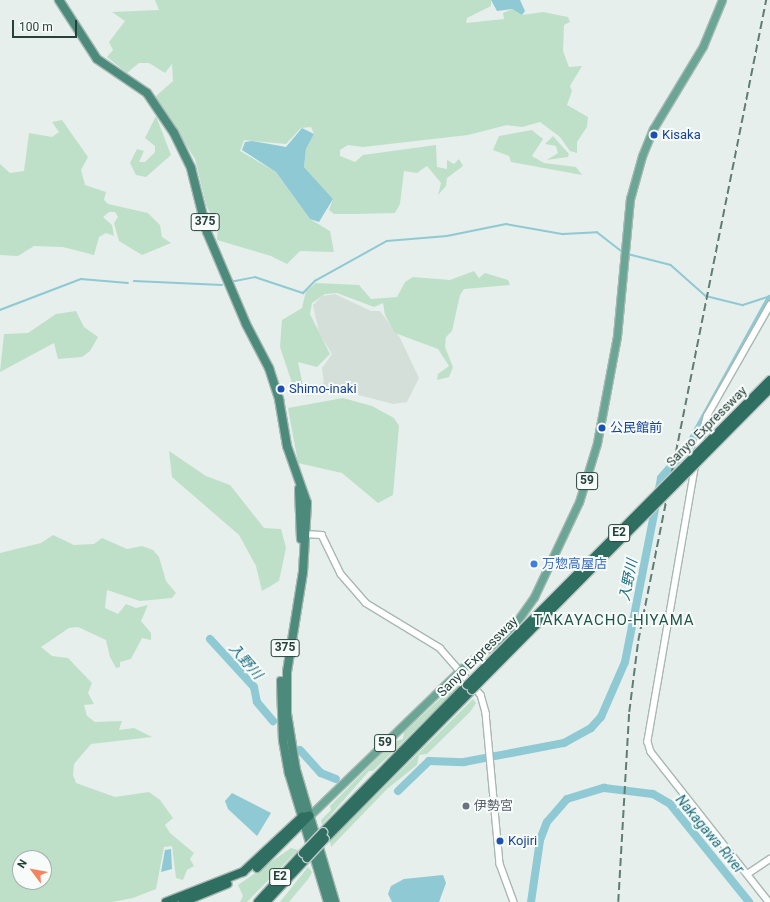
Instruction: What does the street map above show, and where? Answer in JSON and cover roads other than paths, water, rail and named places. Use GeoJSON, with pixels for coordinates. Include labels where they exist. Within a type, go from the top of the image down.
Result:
{"type":"FeatureCollection","features":[{"type":"Feature","properties":{"kind":"highway","name":"375"},"geometry":{"type":"LineString","coordinates":[[59,0],[97,59],[147,93],[174,133],[191,168],[218,260],[269,368],[297,478],[307,503],[305,534],[281,688],[283,740],[328,902]]}},
{"type":"Feature","properties":{"kind":"highway","name":"Sanyo Expressway"},"geometry":{"type":"LineString","coordinates":[[258,902],[305,856],[770,380]]}},
{"type":"Feature","properties":{"kind":"highway","name":"Sanyo Expressway"},"geometry":{"type":"LineString","coordinates":[[469,688],[770,389]]}},
{"type":"Feature","properties":{"kind":"highway","name":"375"},"geometry":{"type":"LineString","coordinates":[[305,819],[334,902]]}},
{"type":"Feature","properties":{"kind":"highway"},"geometry":{"type":"LineString","coordinates":[[166,902],[243,872],[305,819]]}},
{"type":"Feature","properties":{"kind":"highway"},"geometry":{"type":"LineString","coordinates":[[183,902],[254,871],[305,819]]}},
{"type":"Feature","properties":{"kind":"highway","name":"Sanyo Expressway"},"geometry":{"type":"LineString","coordinates":[[266,902],[305,856]]}},
{"type":"Feature","properties":{"kind":"highway"},"geometry":{"type":"LineString","coordinates":[[271,902],[305,856]]}},
{"type":"Feature","properties":{"kind":"main road","name":"59"},"geometry":{"type":"LineString","coordinates":[[305,819],[461,669],[484,654],[520,619],[585,489],[614,356],[630,199],[642,156],[653,129],[703,46],[722,0]]}},
{"type":"Feature","properties":{"kind":"street"},"geometry":{"type":"LineString","coordinates":[[770,305],[701,431],[648,742],[651,752],[750,873],[770,902]]}},
{"type":"Feature","properties":{"kind":"street"},"geometry":{"type":"LineString","coordinates":[[305,534],[322,535],[341,574],[366,603],[440,648],[461,669],[483,699],[500,864],[514,902]]}},
{"type":"Feature","properties":{"kind":"street"},"geometry":{"type":"LineString","coordinates":[[750,873],[770,858]]}},
{"type":"Feature","properties":{"kind":"water"},"geometry":{"type":"Polygon","coordinates":[[[491,0],[520,0],[525,11],[522,15],[512,9],[497,11],[491,0]]]}},
{"type":"Feature","properties":{"kind":"water"},"geometry":{"type":"Polygon","coordinates":[[[302,128],[314,134],[306,149],[304,167],[333,199],[319,222],[310,219],[276,172],[242,150],[245,142],[252,141],[286,147],[302,128]]]}},
{"type":"Feature","properties":{"kind":"water"},"geometry":{"type":"Polygon","coordinates":[[[232,793],[271,813],[257,836],[228,809],[225,801],[232,793]]]}},
{"type":"Feature","properties":{"kind":"water"},"geometry":{"type":"Polygon","coordinates":[[[171,849],[172,869],[161,872],[165,850],[171,849]]]}},
{"type":"Feature","properties":{"kind":"water"},"geometry":{"type":"Polygon","coordinates":[[[443,875],[446,883],[439,902],[392,902],[388,894],[391,886],[404,879],[443,875]]]}},
{"type":"Feature","properties":{"kind":"waterway"},"geometry":{"type":"LineString","coordinates":[[230,282],[255,277],[303,293],[315,281],[387,241],[447,236],[506,224],[563,234],[597,232],[623,252]]}},
{"type":"Feature","properties":{"kind":"waterway"},"geometry":{"type":"LineString","coordinates":[[628,254],[671,265],[706,296],[743,305],[770,296]]}},
{"type":"Feature","properties":{"kind":"waterway"},"geometry":{"type":"LineString","coordinates":[[0,310],[81,279],[128,283]]}},
{"type":"Feature","properties":{"kind":"waterway"},"geometry":{"type":"LineString","coordinates":[[134,281],[222,285]]}},
{"type":"Feature","properties":{"kind":"waterway","name":"入野川"},"geometry":{"type":"LineString","coordinates":[[398,791],[429,761],[464,762],[564,743],[591,728],[601,717],[625,662],[661,478],[689,446],[770,299]]}},
{"type":"Feature","properties":{"kind":"waterway","name":"入野川"},"geometry":{"type":"LineString","coordinates":[[210,639],[254,687],[257,702],[273,721]]}},
{"type":"Feature","properties":{"kind":"waterway","name":"入野川"},"geometry":{"type":"LineString","coordinates":[[300,750],[321,773],[336,779]]}},
{"type":"Feature","properties":{"kind":"waterway","name":"Nakagawa River"},"geometry":{"type":"LineString","coordinates":[[531,902],[540,840],[547,822],[567,799],[604,788],[653,794],[670,804],[749,902]]}},
{"type":"Feature","properties":{"kind":"railway"},"geometry":{"type":"LineString","coordinates":[[618,902],[629,712],[638,641],[766,0]]}},
{"type":"Feature","properties":{"kind":"place","name":"Kisaka"},"geometry":{"type":"Point","coordinates":[654,135]}},
{"type":"Feature","properties":{"kind":"place","name":"Shimo-inaki"},"geometry":{"type":"Point","coordinates":[281,389]}},
{"type":"Feature","properties":{"kind":"place","name":"公民館前"},"geometry":{"type":"Point","coordinates":[602,428]}},
{"type":"Feature","properties":{"kind":"place","name":"万惣高屋店"},"geometry":{"type":"Point","coordinates":[534,564]}},
{"type":"Feature","properties":{"kind":"place","name":"伊勢宮"},"geometry":{"type":"Point","coordinates":[466,806]}},
{"type":"Feature","properties":{"kind":"place","name":"Kojiri"},"geometry":{"type":"Point","coordinates":[500,841]}},
{"type":"Feature","properties":{"kind":"district","name":"TAKAYACHO-HIYAMA"},"geometry":{"type":"Point","coordinates":[614,621]}}]}
